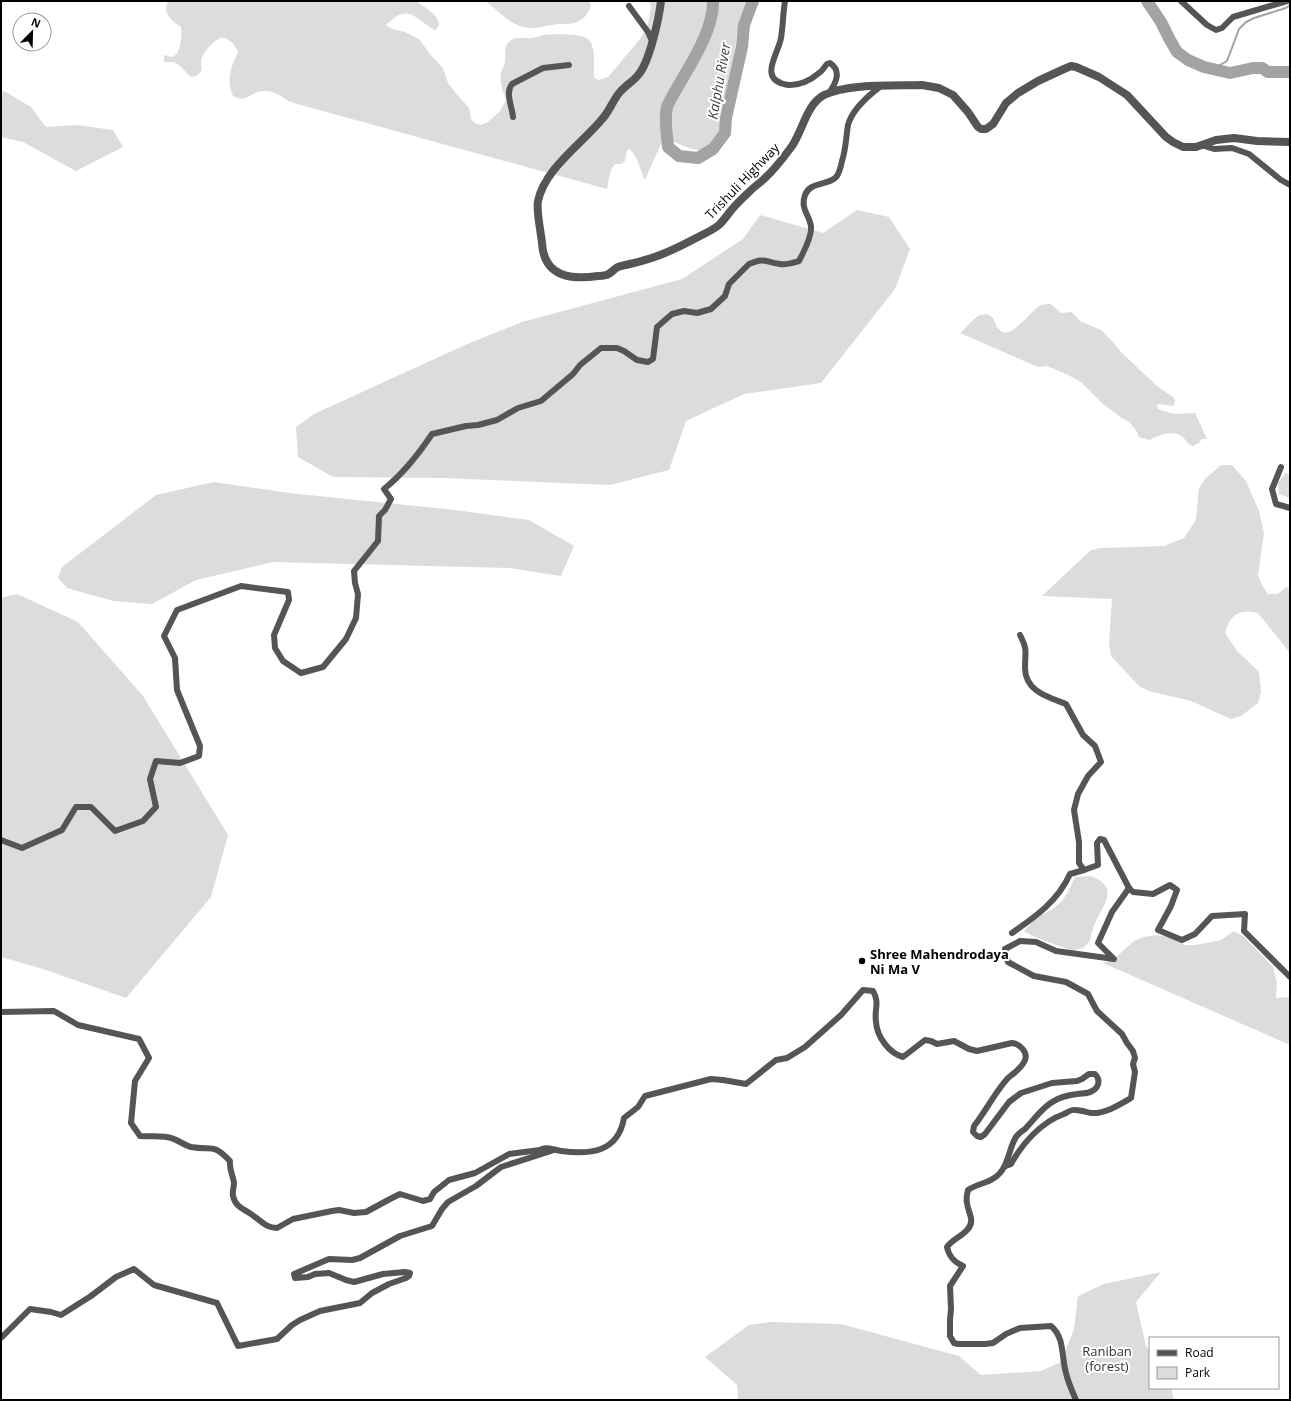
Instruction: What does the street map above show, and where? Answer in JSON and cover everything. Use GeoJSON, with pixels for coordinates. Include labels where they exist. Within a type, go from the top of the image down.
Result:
{"type":"FeatureCollection","features":[{"type":"Feature","properties":{"kind":"street","name":"Trishuli Highway"},"geometry":{"type":"LineString","coordinates":[[661,1],[660,12],[652,41],[646,61],[640,73],[620,91],[603,118],[573,148],[543,188],[537,203],[542,248],[547,263],[560,274],[579,278],[608,275],[616,267],[649,260],[664,254],[714,228],[722,222],[730,211],[766,177],[788,151],[799,134],[807,114],[818,99],[829,93],[846,88],[930,86],[946,91],[952,95],[961,104],[978,128],[986,129],[993,124],[1006,103],[1024,89],[1071,66],[1099,77],[1127,95],[1161,132],[1173,142],[1184,147],[1196,147],[1216,140],[1234,138],[1257,141],[1290,142]]}},
{"type":"Feature","properties":{"kind":"street"},"geometry":{"type":"LineString","coordinates":[[785,1],[781,39],[771,66],[773,77],[776,81],[782,84],[800,84],[820,73],[827,64],[830,63],[837,70],[837,77],[829,93]]}},
{"type":"Feature","properties":{"kind":"street"},"geometry":{"type":"LineString","coordinates":[[1181,1],[1216,30],[1222,28],[1233,17],[1287,1]]}},
{"type":"Feature","properties":{"kind":"street"},"geometry":{"type":"LineString","coordinates":[[629,6],[648,32],[652,41]]}},
{"type":"Feature","properties":{"kind":"street"},"geometry":{"type":"LineString","coordinates":[[514,117],[508,93],[508,89],[512,84],[543,68],[569,65]]}},
{"type":"Feature","properties":{"kind":"street"},"geometry":{"type":"LineString","coordinates":[[1,840],[22,848],[62,830],[76,807],[91,807],[115,831],[143,821],[156,807],[150,780],[156,761],[180,763],[199,756],[200,746],[177,690],[175,658],[164,636],[177,610],[241,586],[288,592],[290,600],[274,635],[275,648],[283,661],[301,673],[323,667],[346,639],[356,618],[358,594],[354,571],[378,542],[379,516],[385,510],[391,499],[384,489],[402,474],[411,464],[432,434],[496,420],[518,408],[541,401],[601,348],[617,348],[624,351],[636,360],[648,362],[653,359],[658,326],[672,314],[684,311],[697,313],[711,309],[725,296],[729,284],[749,264],[753,262],[761,260],[786,264],[799,261],[806,248],[811,228],[804,210],[804,197],[807,191],[819,184],[830,181],[839,173],[845,153],[850,119],[866,98],[881,86]]}},
{"type":"Feature","properties":{"kind":"street"},"geometry":{"type":"LineString","coordinates":[[1201,145],[1214,149],[1232,148],[1249,154],[1281,180],[1290,185]]}},
{"type":"Feature","properties":{"kind":"street"},"geometry":{"type":"LineString","coordinates":[[1281,467],[1272,489],[1276,504],[1290,508]]}},
{"type":"Feature","properties":{"kind":"street"},"geometry":{"type":"LineString","coordinates":[[1020,635],[1026,648],[1025,667],[1027,682],[1042,695],[1066,704],[1083,736],[1095,746],[1101,762],[1088,776],[1078,794],[1074,810],[1079,842],[1079,863],[1084,870]]}},
{"type":"Feature","properties":{"kind":"street"},"geometry":{"type":"LineString","coordinates":[[1012,933],[1048,906],[1065,886],[1070,874],[1098,865],[1097,843],[1100,838],[1104,840],[1129,888],[1133,892],[1153,894],[1170,884],[1177,890],[1171,906],[1158,930],[1182,940],[1195,934],[1212,916],[1245,914],[1244,931],[1290,976]]}},
{"type":"Feature","properties":{"kind":"street"},"geometry":{"type":"LineString","coordinates":[[1006,1166],[1011,1164],[1016,1155],[1046,1122],[1074,1109],[1092,1113],[1112,1109],[1131,1098],[1135,1072],[1133,1064],[1135,1058],[1133,1051],[1122,1034],[1097,1012],[1088,994],[1066,982],[1034,976],[1008,962],[1005,949],[1020,941],[1036,942],[1056,951],[1114,959],[1098,942],[1112,912],[1129,888]]}},
{"type":"Feature","properties":{"kind":"street"},"geometry":{"type":"LineString","coordinates":[[1,1012],[54,1011],[78,1025],[139,1039],[149,1058],[136,1081],[131,1124],[140,1136],[171,1138],[188,1146],[196,1148],[212,1147],[222,1152],[230,1161],[229,1169],[234,1183],[232,1195],[237,1205],[254,1215],[266,1226],[277,1228],[293,1219],[332,1211],[339,1210],[354,1213],[366,1212],[400,1194],[423,1201],[430,1199],[434,1192],[449,1180],[475,1173],[509,1154],[540,1150],[543,1148],[555,1150],[597,1151],[607,1146],[616,1138],[623,1126],[624,1118],[638,1107],[645,1096],[711,1079],[746,1084],[776,1060],[787,1058],[805,1047],[841,1015],[863,990],[873,991],[877,998],[875,1020],[878,1032],[884,1043],[897,1055],[903,1057],[925,1040],[937,1044],[954,1042],[977,1051],[1012,1043],[1018,1044],[1022,1048],[1026,1054],[1025,1060],[1007,1079],[974,1126],[973,1132],[977,1136],[981,1137],[985,1134],[1009,1102],[1021,1093],[1052,1083],[1077,1081],[1089,1074],[1094,1074],[1098,1077],[1099,1081],[1097,1088],[1092,1092],[1065,1097],[1046,1106],[1016,1136],[1006,1166],[999,1175],[989,1181],[974,1185],[968,1190],[966,1201],[972,1223],[968,1230],[952,1241],[947,1247],[949,1254],[956,1263],[963,1266],[950,1286],[952,1309],[950,1336],[954,1342],[958,1344],[993,1343],[1006,1334],[1020,1328],[1051,1326],[1057,1331],[1061,1342],[1065,1372],[1076,1400]]}},
{"type":"Feature","properties":{"kind":"street"},"geometry":{"type":"LineString","coordinates":[[1,1338],[30,1309],[61,1315],[91,1296],[116,1277],[134,1269],[154,1285],[216,1303],[238,1346],[277,1339],[292,1325],[300,1320],[320,1311],[360,1303],[372,1292],[406,1278],[410,1273],[383,1274],[354,1282],[329,1274],[315,1274],[308,1277],[295,1278],[294,1274],[329,1259],[352,1260],[360,1258],[400,1236],[432,1226],[448,1202],[476,1186],[501,1167],[555,1150]]}},
{"type":"Feature","properties":{"kind":"green space"},"geometry":{"type":"Polygon","coordinates":[[[168,1],[416,1],[437,18],[439,26],[435,30],[409,14],[401,14],[386,25],[392,29],[405,32],[419,39],[443,68],[448,83],[469,108],[471,119],[476,124],[481,125],[488,122],[500,111],[506,100],[502,86],[501,72],[505,62],[506,45],[512,39],[532,38],[553,34],[585,37],[593,47],[594,78],[599,80],[608,77],[640,39],[648,25],[651,6],[648,1],[750,1],[737,32],[734,65],[719,137],[708,148],[697,150],[672,141],[667,130],[645,180],[635,155],[629,149],[627,150],[625,161],[621,164],[615,164],[612,168],[607,189],[290,102],[278,94],[267,91],[255,93],[242,99],[233,96],[230,84],[230,74],[238,52],[230,40],[222,38],[215,41],[202,58],[202,70],[199,74],[191,77],[178,64],[173,62],[164,62],[164,55],[172,57],[177,54],[181,38],[181,27],[168,16],[166,6],[168,1]]]}},
{"type":"Feature","properties":{"kind":"green space"},"geometry":{"type":"Polygon","coordinates":[[[486,1],[589,1],[591,5],[590,10],[585,17],[577,22],[528,28],[513,23],[486,1]]]}},
{"type":"Feature","properties":{"kind":"green space"},"geometry":{"type":"Polygon","coordinates":[[[1,91],[6,92],[31,107],[46,127],[77,125],[113,130],[123,147],[76,171],[23,142],[1,137],[1,91]]]}},
{"type":"Feature","properties":{"kind":"green space"},"geometry":{"type":"Polygon","coordinates":[[[857,210],[889,217],[910,249],[895,289],[821,383],[744,394],[686,421],[669,470],[610,485],[442,478],[333,477],[298,457],[296,427],[314,414],[465,345],[522,322],[682,279],[743,239],[760,215],[823,233],[857,210]]]}},
{"type":"Feature","properties":{"kind":"green space"},"geometry":{"type":"Polygon","coordinates":[[[1051,304],[1061,313],[1072,312],[1080,321],[1101,330],[1121,352],[1157,386],[1174,398],[1174,406],[1159,404],[1157,406],[1158,409],[1173,414],[1195,413],[1207,439],[1202,439],[1199,443],[1193,446],[1188,444],[1181,436],[1171,433],[1160,435],[1150,440],[1139,437],[1136,430],[1129,422],[1103,404],[1081,382],[1047,366],[1038,367],[960,333],[975,318],[984,314],[993,318],[999,330],[1005,333],[1016,328],[1041,305],[1051,304]]]}},
{"type":"Feature","properties":{"kind":"green space"},"geometry":{"type":"Polygon","coordinates":[[[1221,465],[1232,465],[1246,481],[1259,511],[1264,533],[1258,575],[1262,585],[1268,594],[1278,594],[1286,587],[1290,589],[1290,653],[1258,613],[1246,612],[1236,614],[1227,627],[1225,633],[1237,651],[1259,672],[1261,692],[1258,703],[1241,716],[1231,719],[1191,701],[1149,691],[1139,686],[1111,656],[1109,644],[1112,599],[1042,596],[1091,550],[1101,548],[1164,546],[1184,538],[1196,520],[1199,488],[1205,479],[1221,465]]]}},
{"type":"Feature","properties":{"kind":"green space"},"geometry":{"type":"Polygon","coordinates":[[[1286,473],[1290,475],[1290,498],[1279,494],[1278,483],[1286,473]]]}},
{"type":"Feature","properties":{"kind":"green space"},"geometry":{"type":"Polygon","coordinates":[[[214,482],[289,493],[455,510],[529,520],[574,546],[561,576],[509,568],[273,562],[196,580],[152,604],[113,601],[67,588],[58,578],[62,567],[156,495],[214,482]]]}},
{"type":"Feature","properties":{"kind":"green space"},"geometry":{"type":"Polygon","coordinates":[[[17,594],[78,622],[143,696],[228,835],[211,897],[126,998],[43,969],[1,957],[1,598],[17,594]]]}},
{"type":"Feature","properties":{"kind":"green space"},"geometry":{"type":"Polygon","coordinates":[[[1091,876],[1101,881],[1106,887],[1108,893],[1107,900],[1096,921],[1090,941],[1087,945],[1077,950],[1072,950],[1047,942],[1024,931],[1035,919],[1054,908],[1062,901],[1075,877],[1091,876]]]}},
{"type":"Feature","properties":{"kind":"green space"},"geometry":{"type":"Polygon","coordinates":[[[1234,931],[1243,936],[1273,967],[1277,982],[1276,998],[1290,997],[1290,1045],[1103,963],[1114,959],[1134,941],[1144,937],[1155,935],[1171,937],[1176,938],[1184,945],[1195,945],[1221,940],[1234,931]]]}},
{"type":"Feature","properties":{"kind":"green space","name":"Raniban (forest)"},"geometry":{"type":"Polygon","coordinates":[[[1161,1272],[1136,1302],[1146,1346],[1149,1350],[1149,1389],[1171,1389],[1174,1400],[738,1400],[737,1385],[705,1357],[749,1325],[770,1322],[841,1324],[959,1356],[981,1375],[1041,1371],[1061,1362],[1074,1329],[1078,1296],[1104,1284],[1161,1272]]]}},
{"type":"Feature","properties":{"kind":"waterway","name":"Kalphu River"},"geometry":{"type":"LineString","coordinates":[[713,1],[710,22],[702,44],[667,107],[666,122],[668,147],[679,156],[698,158],[713,149],[725,133],[726,118],[742,47],[744,25],[753,1]]}},
{"type":"Feature","properties":{"kind":"waterway","name":"Kalphu River"},"geometry":{"type":"LineString","coordinates":[[1147,1],[1161,22],[1177,52],[1188,60],[1204,67],[1230,73],[1253,68],[1262,68],[1268,72],[1290,72]]}},
{"type":"Feature","properties":{"kind":"waterway"},"geometry":{"type":"LineString","coordinates":[[1213,69],[1227,61],[1239,29],[1246,22],[1286,8],[1290,5]]}},
{"type":"Feature","properties":{"kind":"place","name":"Shree Mahendrodaya Ni Ma V"},"geometry":{"type":"Point","coordinates":[862,961]}}]}
